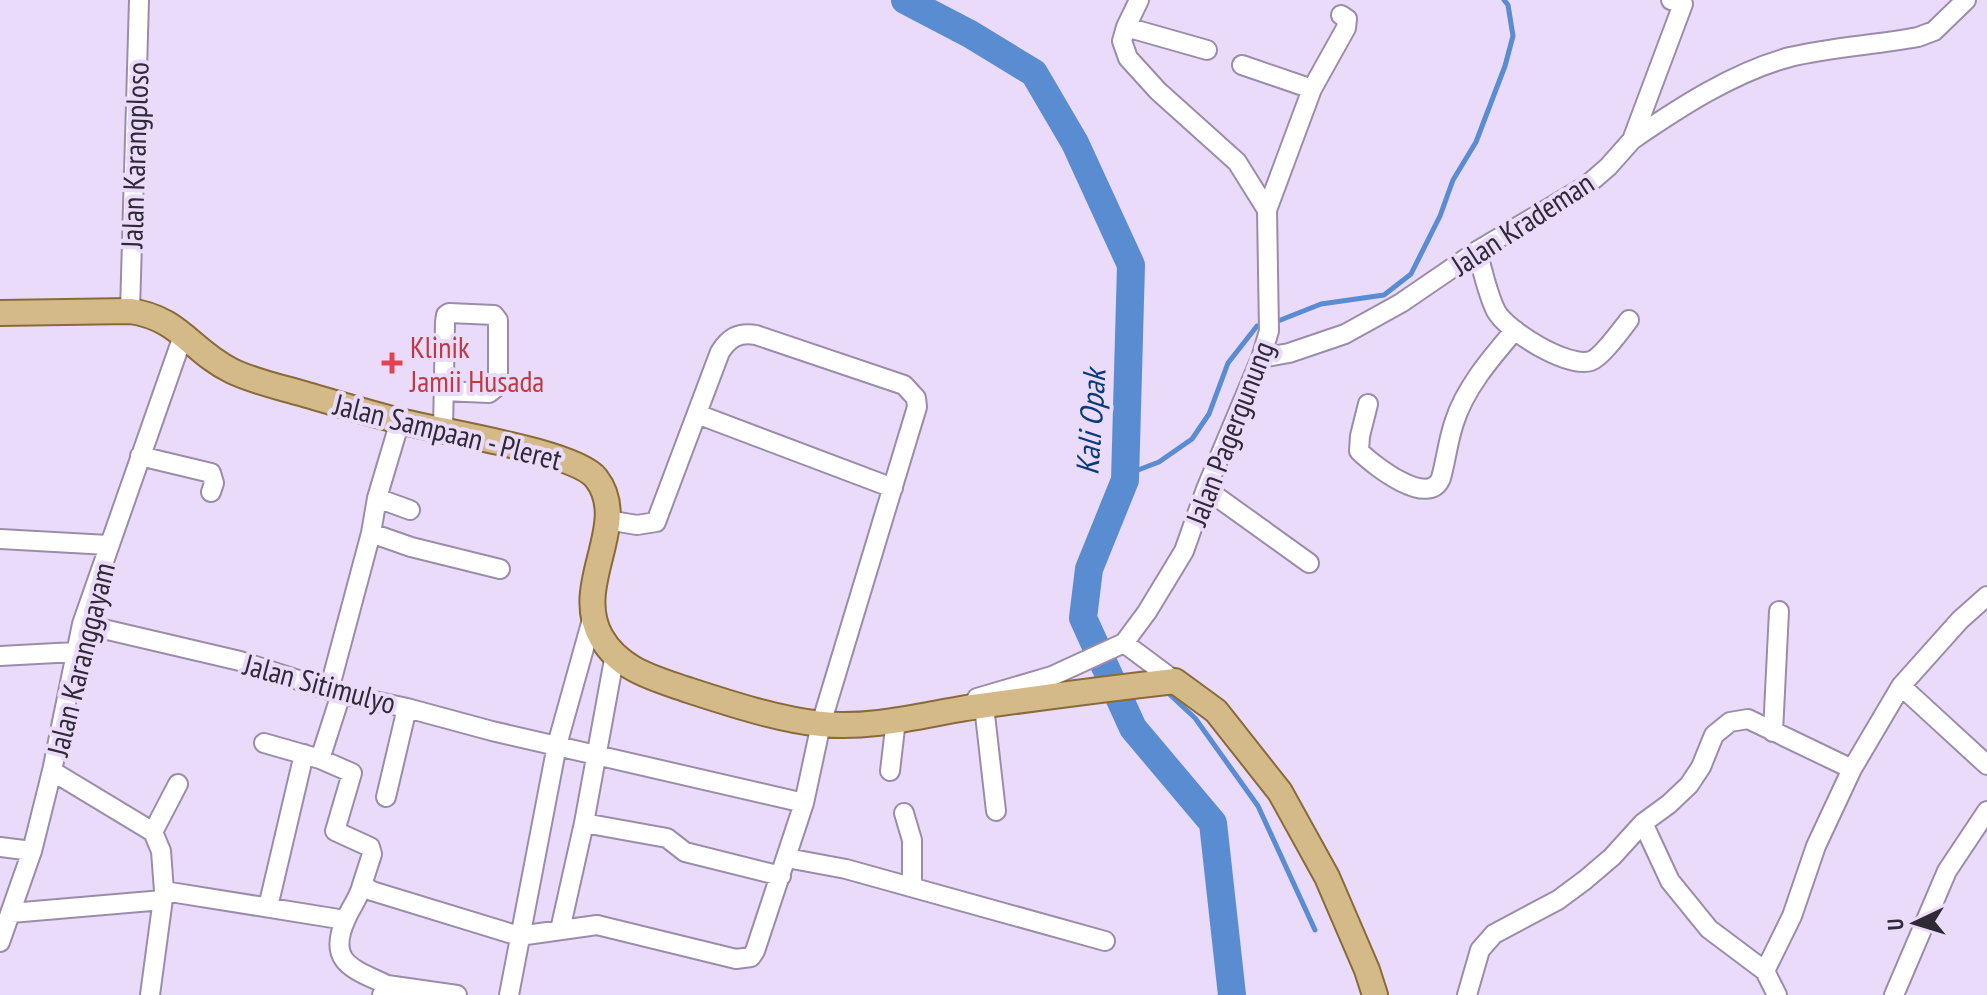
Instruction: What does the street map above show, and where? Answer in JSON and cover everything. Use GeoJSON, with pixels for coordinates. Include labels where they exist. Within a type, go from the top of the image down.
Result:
{"type":"FeatureCollection","features":[{"type":"Feature","properties":{"kind":"main road"},"geometry":{"type":"LineString","coordinates":[[0,313],[130,311]]}},
{"type":"Feature","properties":{"kind":"main road","name":"Jalan Sampaan - Pleret"},"geometry":{"type":"LineString","coordinates":[[130,311],[147,313],[184,333],[214,362],[257,382],[580,465],[593,473],[605,492],[607,520],[591,596],[593,616]]}},
{"type":"Feature","properties":{"kind":"main road"},"geometry":{"type":"LineString","coordinates":[[593,616],[601,636],[615,654],[635,670],[661,681],[770,713],[821,724],[896,720],[984,706],[1056,685],[1163,683],[1216,711],[1280,792],[1327,877],[1375,995]]}},
{"type":"Feature","properties":{"kind":"street","name":"Jalan Karangploso"},"geometry":{"type":"LineString","coordinates":[[130,311],[139,0]]}},
{"type":"Feature","properties":{"kind":"street"},"geometry":{"type":"LineString","coordinates":[[1139,0],[1122,41],[1128,58],[1158,91],[1237,162],[1267,210]]}},
{"type":"Feature","properties":{"kind":"street"},"geometry":{"type":"LineString","coordinates":[[1632,140],[1687,104],[1753,71],[1790,57],[1918,37],[1934,31],[1966,0]]}},
{"type":"Feature","properties":{"kind":"street","name":"Jalan Krademan"},"geometry":{"type":"LineString","coordinates":[[1261,358],[1289,353],[1345,334],[1401,303],[1477,251],[1586,186],[1632,140],[1683,1]]}},
{"type":"Feature","properties":{"kind":"street"},"geometry":{"type":"LineString","coordinates":[[1267,210],[1312,89],[1346,28],[1347,19],[1341,15]]}},
{"type":"Feature","properties":{"kind":"street"},"geometry":{"type":"LineString","coordinates":[[1126,27],[1207,50]]}},
{"type":"Feature","properties":{"kind":"street"},"geometry":{"type":"LineString","coordinates":[[1242,65],[1312,89]]}},
{"type":"Feature","properties":{"kind":"street","name":"Jalan Pagergunung"},"geometry":{"type":"LineString","coordinates":[[920,715],[1056,685],[1117,646],[1147,612],[1184,551],[1206,489],[1261,358],[1268,323],[1267,210]]}},
{"type":"Feature","properties":{"kind":"street"},"geometry":{"type":"LineString","coordinates":[[1477,251],[1497,313],[1504,323],[1549,352],[1574,361],[1590,361],[1598,357],[1629,320]]}},
{"type":"Feature","properties":{"kind":"street"},"geometry":{"type":"LineString","coordinates":[[443,391],[489,393],[498,386],[498,320],[494,315],[446,315],[443,391],[443,430]]}},
{"type":"Feature","properties":{"kind":"street"},"geometry":{"type":"LineString","coordinates":[[1368,404],[1359,451],[1393,477],[1421,490],[1433,489],[1441,478],[1452,426],[1463,398],[1515,330]]}},
{"type":"Feature","properties":{"kind":"street","name":"Jalan Karanggayam"},"geometry":{"type":"LineString","coordinates":[[0,942],[32,851],[82,624],[184,333]]}},
{"type":"Feature","properties":{"kind":"street"},"geometry":{"type":"LineString","coordinates":[[362,885],[372,891],[538,933],[597,925],[744,960],[751,957],[804,803],[821,724],[917,407],[911,391],[904,385],[747,333],[732,337],[720,352],[656,522],[637,525],[607,520]]}},
{"type":"Feature","properties":{"kind":"street"},"geometry":{"type":"LineString","coordinates":[[697,414],[893,488]]}},
{"type":"Feature","properties":{"kind":"street"},"geometry":{"type":"LineString","coordinates":[[268,907],[312,757],[335,692],[377,498],[400,421]]}},
{"type":"Feature","properties":{"kind":"street"},"geometry":{"type":"LineString","coordinates":[[140,456],[211,473],[214,477],[211,492]]}},
{"type":"Feature","properties":{"kind":"street"},"geometry":{"type":"LineString","coordinates":[[1206,489],[1309,563]]}},
{"type":"Feature","properties":{"kind":"street"},"geometry":{"type":"LineString","coordinates":[[377,498],[410,510]]}},
{"type":"Feature","properties":{"kind":"street"},"geometry":{"type":"LineString","coordinates":[[371,533],[411,547],[500,569]]}},
{"type":"Feature","properties":{"kind":"street"},"geometry":{"type":"LineString","coordinates":[[0,539],[108,545]]}},
{"type":"Feature","properties":{"kind":"street"},"geometry":{"type":"LineString","coordinates":[[1765,971],[1792,916],[1816,846],[1852,769],[1901,686],[1960,620],[1987,596]]}},
{"type":"Feature","properties":{"kind":"street"},"geometry":{"type":"LineString","coordinates":[[1773,732],[1779,611]]}},
{"type":"Feature","properties":{"kind":"street"},"geometry":{"type":"LineString","coordinates":[[538,933],[557,745],[593,616]]}},
{"type":"Feature","properties":{"kind":"street","name":"Jalan Sitimulyo"},"geometry":{"type":"LineString","coordinates":[[82,624],[240,661],[335,692],[492,731],[804,803]]}},
{"type":"Feature","properties":{"kind":"street"},"geometry":{"type":"LineString","coordinates":[[1117,646],[1163,683]]}},
{"type":"Feature","properties":{"kind":"street"},"geometry":{"type":"LineString","coordinates":[[0,656],[75,652]]}},
{"type":"Feature","properties":{"kind":"street"},"geometry":{"type":"LineString","coordinates":[[509,995],[584,823],[615,654]]}},
{"type":"Feature","properties":{"kind":"street"},"geometry":{"type":"LineString","coordinates":[[1901,686],[1987,765]]}},
{"type":"Feature","properties":{"kind":"street"},"geometry":{"type":"LineString","coordinates":[[984,706],[996,811]]}},
{"type":"Feature","properties":{"kind":"street"},"geometry":{"type":"LineString","coordinates":[[386,797],[407,708]]}},
{"type":"Feature","properties":{"kind":"street"},"geometry":{"type":"LineString","coordinates":[[1467,995],[1480,950],[1494,934],[1558,900],[1612,857],[1643,823],[1689,785],[1701,767],[1714,735],[1730,722],[1748,719],[1852,769]]}},
{"type":"Feature","properties":{"kind":"street"},"geometry":{"type":"LineString","coordinates":[[890,771],[896,720]]}},
{"type":"Feature","properties":{"kind":"street"},"geometry":{"type":"LineString","coordinates":[[264,743],[352,773],[335,831],[370,847],[372,854],[360,896],[345,920],[339,945],[345,964],[385,990],[457,995]]}},
{"type":"Feature","properties":{"kind":"street"},"geometry":{"type":"LineString","coordinates":[[52,771],[153,832],[161,851],[163,895],[150,995]]}},
{"type":"Feature","properties":{"kind":"street"},"geometry":{"type":"LineString","coordinates":[[153,832],[178,784]]}},
{"type":"Feature","properties":{"kind":"street"},"geometry":{"type":"LineString","coordinates":[[1894,995],[1947,871],[1987,811]]}},
{"type":"Feature","properties":{"kind":"street"},"geometry":{"type":"LineString","coordinates":[[904,813],[912,840],[912,887]]}},
{"type":"Feature","properties":{"kind":"street"},"geometry":{"type":"LineString","coordinates":[[584,823],[667,838],[685,852],[784,867],[846,869],[1105,941]]}},
{"type":"Feature","properties":{"kind":"street"},"geometry":{"type":"LineString","coordinates":[[1643,823],[1670,881],[1709,929],[1765,971],[1777,995]]}},
{"type":"Feature","properties":{"kind":"street"},"geometry":{"type":"LineString","coordinates":[[0,847],[32,851]]}},
{"type":"Feature","properties":{"kind":"street"},"geometry":{"type":"LineString","coordinates":[[11,913],[163,895],[268,907],[345,920]]}},
{"type":"Feature","properties":{"kind":"waterway","name":"Kali Opak"},"geometry":{"type":"LineString","coordinates":[[905,0],[970,34],[1034,73],[1075,143],[1131,265],[1125,480],[1089,569],[1083,618],[1133,728],[1213,823],[1232,995]]}},
{"type":"Feature","properties":{"kind":"waterway"},"geometry":{"type":"LineString","coordinates":[[1273,323],[1321,304],[1384,295],[1411,274],[1440,216],[1453,180],[1476,142],[1505,66],[1513,36],[1508,5],[1504,0]]}},
{"type":"Feature","properties":{"kind":"waterway"},"geometry":{"type":"LineString","coordinates":[[1125,475],[1159,462],[1192,439],[1209,414],[1228,363],[1257,326],[1263,325]]}},
{"type":"Feature","properties":{"kind":"waterway"},"geometry":{"type":"LineString","coordinates":[[1166,691],[1195,718],[1258,806],[1315,930]]}},
{"type":"Feature","properties":{"kind":"place","name":"Klinik Jamii Husada"},"geometry":{"type":"Point","coordinates":[392,363]}}]}
